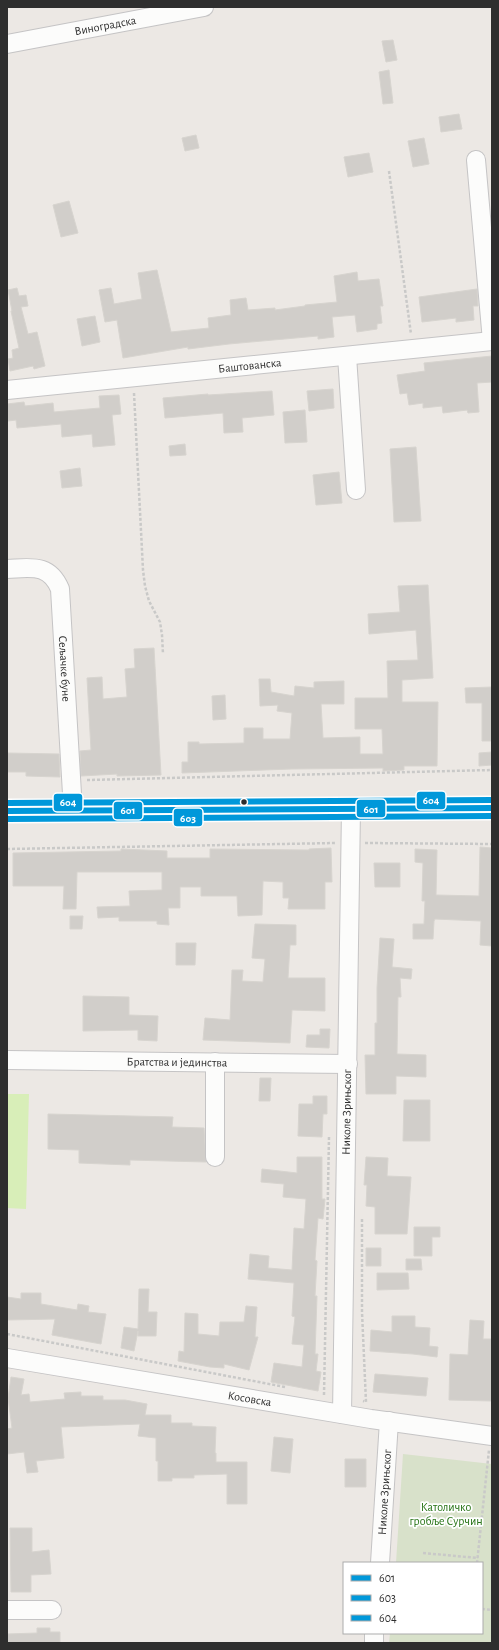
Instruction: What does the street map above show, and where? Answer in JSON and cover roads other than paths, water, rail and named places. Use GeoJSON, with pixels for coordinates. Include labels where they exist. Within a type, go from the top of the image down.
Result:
{"type":"FeatureCollection","features":[{"type":"Feature","properties":{"kind":"main road"},"geometry":{"type":"LineString","coordinates":[[7,811],[492,808]]}},
{"type":"Feature","properties":{"kind":"street","name":"Виноградска"},"geometry":{"type":"LineString","coordinates":[[7,44],[204,7]]}},
{"type":"Feature","properties":{"kind":"street"},"geometry":{"type":"LineString","coordinates":[[476,160],[492,341]]}},
{"type":"Feature","properties":{"kind":"street","name":"Баштованска"},"geometry":{"type":"LineString","coordinates":[[7,390],[133,376],[492,341]]}},
{"type":"Feature","properties":{"kind":"street"},"geometry":{"type":"LineString","coordinates":[[347,356],[356,490]]}},
{"type":"Feature","properties":{"kind":"street","name":"Сељачке буне"},"geometry":{"type":"LineString","coordinates":[[7,570],[29,568],[45,571],[50,573],[60,589],[73,811]]}},
{"type":"Feature","properties":{"kind":"street","name":"Николе Зрињског"},"geometry":{"type":"LineString","coordinates":[[342,1414],[351,809]]}},
{"type":"Feature","properties":{"kind":"street","name":"Братства и јединства"},"geometry":{"type":"LineString","coordinates":[[7,1060],[348,1064]]}},
{"type":"Feature","properties":{"kind":"street"},"geometry":{"type":"LineString","coordinates":[[215,1062],[215,1157]]}},
{"type":"Feature","properties":{"kind":"street","name":"Косовска"},"geometry":{"type":"LineString","coordinates":[[7,1358],[342,1414],[491,1436]]}},
{"type":"Feature","properties":{"kind":"street","name":"Николе Зрињског"},"geometry":{"type":"LineString","coordinates":[[380,1562],[388,1421]]}},
{"type":"Feature","properties":{"kind":"street"},"geometry":{"type":"LineString","coordinates":[[7,1610],[52,1610]]}},
{"type":"Feature","properties":{"kind":"park label","name":"Католичко гробље Сурчин"},"geometry":{"type":"Point","coordinates":[446,1514]}}]}
